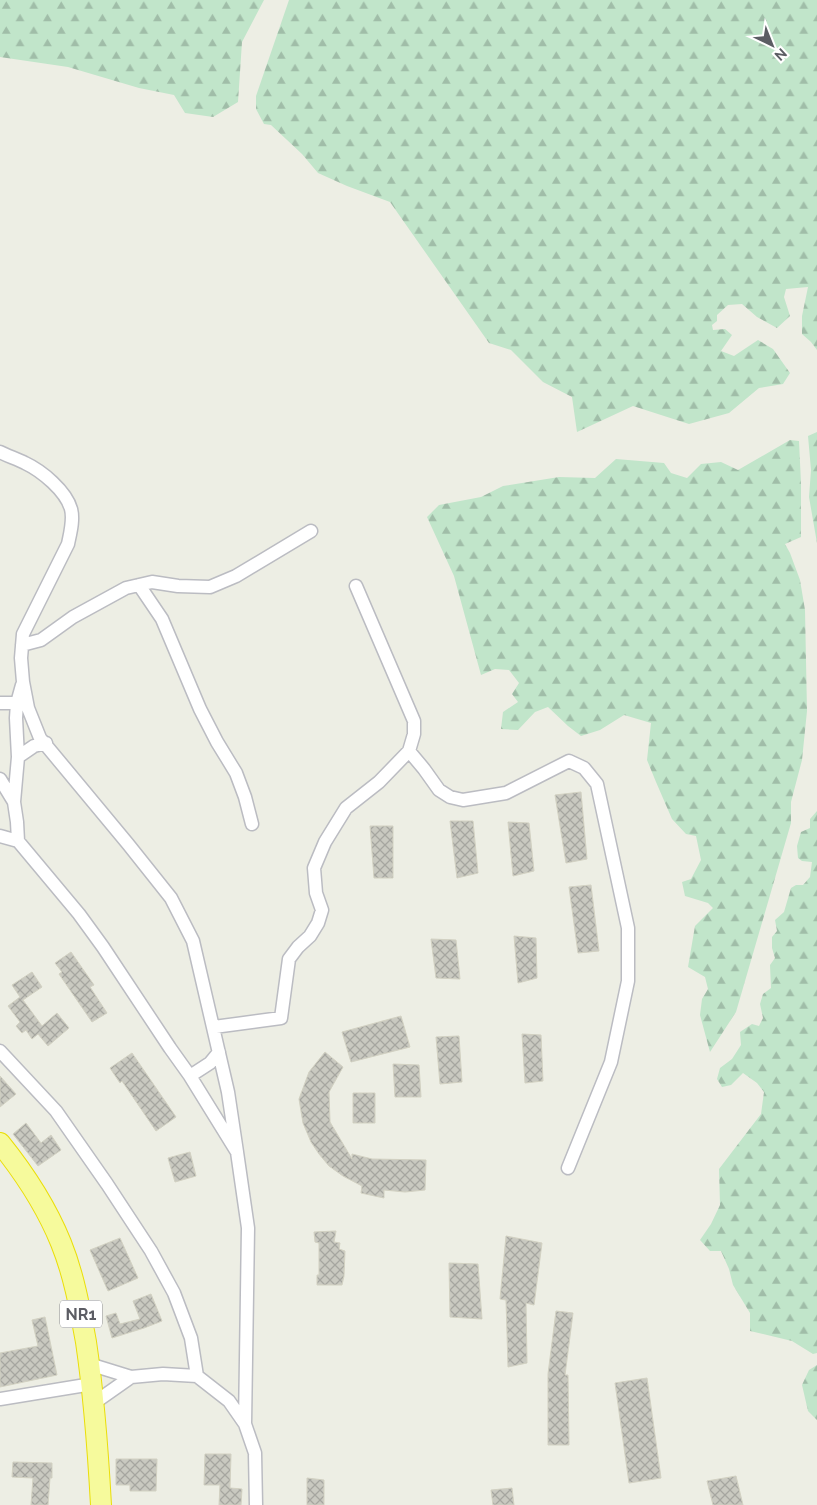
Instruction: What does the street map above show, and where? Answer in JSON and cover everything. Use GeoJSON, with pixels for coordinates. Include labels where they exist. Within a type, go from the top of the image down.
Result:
{"type":"FeatureCollection","features":[{"type":"Feature","properties":{"kind":"highway","name":"NR1"},"geometry":{"type":"LineString","coordinates":[[0,1143],[22,1170],[40,1200],[61,1244],[75,1284],[93,1394],[101,1505]]}},
{"type":"Feature","properties":{"kind":"street"},"geometry":{"type":"LineString","coordinates":[[0,452],[26,463],[50,480],[62,492],[71,510],[71,529],[68,544],[23,634],[21,658],[28,708],[40,738],[171,898],[193,942],[228,1092],[248,1228],[244,1424]]}},
{"type":"Feature","properties":{"kind":"street"},"geometry":{"type":"LineString","coordinates":[[22,645],[41,640],[74,616],[126,588],[152,582],[178,586],[210,587],[236,576],[311,531]]}},
{"type":"Feature","properties":{"kind":"street"},"geometry":{"type":"LineString","coordinates":[[139,585],[162,619],[200,709],[236,773],[252,824]]}},
{"type":"Feature","properties":{"kind":"street"},"geometry":{"type":"LineString","coordinates":[[214,1028],[281,1018],[289,959],[298,946],[310,936],[322,910],[316,893],[314,868],[325,842],[346,808],[380,782],[408,751],[414,734],[414,721],[356,586]]}},
{"type":"Feature","properties":{"kind":"street"},"geometry":{"type":"LineString","coordinates":[[23,682],[17,702],[16,718],[18,757],[14,802],[18,841],[79,914],[103,947],[190,1076],[237,1152]]}},
{"type":"Feature","properties":{"kind":"street"},"geometry":{"type":"LineString","coordinates":[[0,703],[17,702]]}},
{"type":"Feature","properties":{"kind":"street"},"geometry":{"type":"LineString","coordinates":[[18,757],[34,746],[46,743]]}},
{"type":"Feature","properties":{"kind":"street"},"geometry":{"type":"LineString","coordinates":[[408,751],[439,790],[450,798],[463,800],[506,793],[569,761],[584,768],[597,784],[628,928],[628,981],[611,1062],[568,1168]]}},
{"type":"Feature","properties":{"kind":"street"},"geometry":{"type":"LineString","coordinates":[[0,779],[14,802]]}},
{"type":"Feature","properties":{"kind":"street"},"geometry":{"type":"LineString","coordinates":[[0,836],[18,841]]}},
{"type":"Feature","properties":{"kind":"street"},"geometry":{"type":"LineString","coordinates":[[0,1051],[56,1111],[151,1251],[174,1293],[191,1338],[197,1376]]}},
{"type":"Feature","properties":{"kind":"street"},"geometry":{"type":"LineString","coordinates":[[190,1076],[210,1063],[219,1052]]}},
{"type":"Feature","properties":{"kind":"street"},"geometry":{"type":"LineString","coordinates":[[89,1364],[131,1378]]}},
{"type":"Feature","properties":{"kind":"street"},"geometry":{"type":"LineString","coordinates":[[0,1399],[93,1394],[131,1378],[163,1374],[197,1376],[229,1401],[244,1424],[255,1452],[256,1505]]}},
{"type":"Feature","properties":{"kind":"green space"},"geometry":{"type":"Polygon","coordinates":[[[0,0],[264,0],[242,42],[238,102],[213,117],[185,113],[174,95],[139,88],[68,67],[0,57],[0,0]]]}},
{"type":"Feature","properties":{"kind":"green space"},"geometry":{"type":"Polygon","coordinates":[[[289,0],[817,0],[817,350],[802,334],[802,316],[808,287],[786,289],[784,297],[790,316],[777,328],[757,317],[742,304],[728,305],[717,315],[717,321],[712,325],[713,330],[725,329],[732,335],[721,351],[734,356],[758,340],[773,349],[790,373],[783,384],[759,388],[729,413],[689,424],[633,406],[577,432],[572,397],[543,382],[511,350],[489,343],[390,202],[318,173],[302,154],[271,125],[264,124],[256,109],[256,96],[289,0]]]}},
{"type":"Feature","properties":{"kind":"green space"},"geometry":{"type":"Polygon","coordinates":[[[817,432],[817,543],[809,497],[811,470],[808,436],[817,432]]]}},
{"type":"Feature","properties":{"kind":"green space"},"geometry":{"type":"Polygon","coordinates":[[[790,440],[799,441],[801,483],[801,537],[785,544],[800,580],[805,610],[807,711],[802,760],[791,802],[791,823],[736,1012],[710,1052],[700,1015],[702,999],[708,989],[705,977],[688,967],[695,926],[713,908],[708,903],[685,896],[682,882],[691,879],[701,860],[696,836],[686,834],[672,819],[647,760],[651,723],[624,715],[600,730],[581,736],[548,707],[535,712],[518,730],[501,729],[503,712],[518,702],[512,694],[519,683],[509,670],[495,669],[481,675],[454,576],[427,517],[439,505],[481,497],[503,486],[559,477],[595,478],[616,459],[664,463],[671,473],[687,478],[701,464],[721,462],[738,470],[790,440]]]}},
{"type":"Feature","properties":{"kind":"green space"},"geometry":{"type":"Polygon","coordinates":[[[817,811],[817,1353],[813,1354],[792,1341],[750,1331],[750,1313],[733,1285],[729,1269],[721,1251],[710,1251],[700,1240],[711,1224],[720,1205],[719,1169],[761,1114],[764,1092],[757,1083],[743,1073],[731,1085],[722,1087],[717,1079],[720,1068],[732,1059],[741,1045],[740,1032],[752,1024],[759,1026],[763,1018],[760,1004],[763,994],[771,988],[770,965],[775,958],[772,948],[772,937],[777,931],[775,920],[784,912],[791,888],[796,885],[803,885],[810,877],[812,862],[802,861],[798,858],[797,846],[801,832],[810,828],[810,819],[817,811]]]}},
{"type":"Feature","properties":{"kind":"green space"},"geometry":{"type":"Polygon","coordinates":[[[817,1365],[817,1420],[808,1411],[802,1385],[809,1370],[817,1365]]]}},
{"type":"Feature","properties":{"kind":"building"},"geometry":{"type":"Polygon","coordinates":[[[581,792],[587,859],[566,863],[555,795],[581,792]]]}},
{"type":"Feature","properties":{"kind":"building"},"geometry":{"type":"Polygon","coordinates":[[[450,821],[473,821],[478,873],[457,878],[450,821]]]}},
{"type":"Feature","properties":{"kind":"building"},"geometry":{"type":"Polygon","coordinates":[[[508,822],[529,823],[534,871],[513,876],[508,822]]]}},
{"type":"Feature","properties":{"kind":"building"},"geometry":{"type":"Polygon","coordinates":[[[370,826],[393,826],[393,878],[374,878],[370,826]]]}},
{"type":"Feature","properties":{"kind":"building"},"geometry":{"type":"Polygon","coordinates":[[[591,885],[599,951],[578,953],[569,887],[591,885]]]}},
{"type":"Feature","properties":{"kind":"building"},"geometry":{"type":"Polygon","coordinates":[[[514,936],[536,938],[537,978],[518,983],[514,936]]]}},
{"type":"Feature","properties":{"kind":"building"},"geometry":{"type":"Polygon","coordinates":[[[431,939],[456,940],[460,979],[436,978],[431,939]]]}},
{"type":"Feature","properties":{"kind":"building"},"geometry":{"type":"Polygon","coordinates":[[[71,952],[94,985],[90,987],[107,1013],[92,1022],[59,974],[62,972],[55,963],[71,952]]]}},
{"type":"Feature","properties":{"kind":"building"},"geometry":{"type":"Polygon","coordinates":[[[32,972],[42,987],[23,1000],[42,1026],[57,1013],[69,1028],[48,1046],[38,1034],[32,1039],[26,1030],[22,1033],[16,1026],[20,1022],[8,1006],[20,997],[12,985],[32,972]]]}},
{"type":"Feature","properties":{"kind":"building"},"geometry":{"type":"Polygon","coordinates":[[[401,1016],[410,1047],[351,1062],[342,1032],[401,1016]]]}},
{"type":"Feature","properties":{"kind":"building"},"geometry":{"type":"Polygon","coordinates":[[[522,1034],[541,1035],[543,1081],[525,1083],[522,1034]]]}},
{"type":"Feature","properties":{"kind":"building"},"geometry":{"type":"Polygon","coordinates":[[[459,1036],[462,1082],[440,1084],[436,1037],[459,1036]]]}},
{"type":"Feature","properties":{"kind":"building"},"geometry":{"type":"Polygon","coordinates":[[[325,1052],[343,1067],[329,1092],[330,1122],[352,1159],[352,1154],[372,1159],[426,1160],[425,1190],[405,1192],[384,1190],[384,1198],[361,1193],[362,1186],[329,1166],[319,1154],[311,1142],[303,1123],[299,1099],[309,1072],[325,1052]]]}},
{"type":"Feature","properties":{"kind":"building"},"geometry":{"type":"Polygon","coordinates":[[[132,1053],[176,1117],[156,1131],[122,1081],[120,1083],[110,1068],[132,1053]]]}},
{"type":"Feature","properties":{"kind":"building"},"geometry":{"type":"Polygon","coordinates":[[[393,1064],[419,1065],[421,1097],[395,1097],[393,1064]]]}},
{"type":"Feature","properties":{"kind":"building"},"geometry":{"type":"Polygon","coordinates":[[[0,1076],[16,1094],[0,1107],[0,1076]]]}},
{"type":"Feature","properties":{"kind":"building"},"geometry":{"type":"Polygon","coordinates":[[[353,1093],[375,1093],[375,1123],[353,1123],[353,1093]]]}},
{"type":"Feature","properties":{"kind":"building"},"geometry":{"type":"Polygon","coordinates":[[[26,1123],[41,1143],[51,1135],[61,1150],[38,1166],[13,1134],[26,1123]]]}},
{"type":"Feature","properties":{"kind":"building"},"geometry":{"type":"Polygon","coordinates":[[[190,1152],[196,1176],[175,1182],[168,1158],[190,1152]]]}},
{"type":"Feature","properties":{"kind":"building"},"geometry":{"type":"Polygon","coordinates":[[[336,1231],[334,1242],[340,1243],[339,1249],[345,1251],[342,1285],[317,1285],[317,1275],[319,1275],[319,1243],[315,1242],[314,1232],[336,1231]]]}},
{"type":"Feature","properties":{"kind":"building"},"geometry":{"type":"Polygon","coordinates":[[[506,1236],[542,1243],[534,1305],[526,1303],[527,1363],[508,1367],[506,1300],[500,1299],[506,1236]]]}},
{"type":"Feature","properties":{"kind":"building"},"geometry":{"type":"Polygon","coordinates":[[[120,1238],[138,1278],[108,1291],[90,1250],[120,1238]]]}},
{"type":"Feature","properties":{"kind":"building"},"geometry":{"type":"Polygon","coordinates":[[[449,1263],[478,1264],[482,1319],[450,1317],[449,1263]]]}},
{"type":"Feature","properties":{"kind":"building"},"geometry":{"type":"Polygon","coordinates":[[[151,1294],[162,1321],[112,1338],[106,1316],[116,1313],[120,1324],[140,1319],[133,1301],[151,1294]]]}},
{"type":"Feature","properties":{"kind":"building"},"geometry":{"type":"Polygon","coordinates":[[[556,1311],[573,1313],[565,1375],[568,1375],[569,1445],[548,1445],[548,1374],[556,1311]]]}},
{"type":"Feature","properties":{"kind":"building"},"geometry":{"type":"Polygon","coordinates":[[[45,1317],[57,1375],[0,1387],[0,1353],[38,1346],[32,1320],[45,1317]]]}},
{"type":"Feature","properties":{"kind":"building"},"geometry":{"type":"Polygon","coordinates":[[[647,1378],[661,1478],[629,1483],[615,1383],[647,1378]]]}},
{"type":"Feature","properties":{"kind":"building"},"geometry":{"type":"Polygon","coordinates":[[[205,1454],[231,1454],[230,1488],[242,1489],[241,1505],[219,1505],[220,1485],[204,1485],[205,1454]]]}},
{"type":"Feature","properties":{"kind":"building"},"geometry":{"type":"Polygon","coordinates":[[[116,1459],[157,1459],[156,1491],[130,1491],[130,1485],[116,1485],[116,1459]]]}},
{"type":"Feature","properties":{"kind":"building"},"geometry":{"type":"Polygon","coordinates":[[[13,1462],[52,1463],[48,1505],[31,1505],[33,1478],[12,1477],[13,1462]]]}},
{"type":"Feature","properties":{"kind":"building"},"geometry":{"type":"Polygon","coordinates":[[[736,1476],[743,1505],[713,1505],[707,1481],[736,1476]]]}},
{"type":"Feature","properties":{"kind":"building"},"geometry":{"type":"Polygon","coordinates":[[[307,1478],[324,1480],[324,1505],[307,1505],[307,1478]]]}},
{"type":"Feature","properties":{"kind":"building"},"geometry":{"type":"Polygon","coordinates":[[[512,1488],[514,1505],[493,1505],[491,1490],[512,1488]]]}}]}
